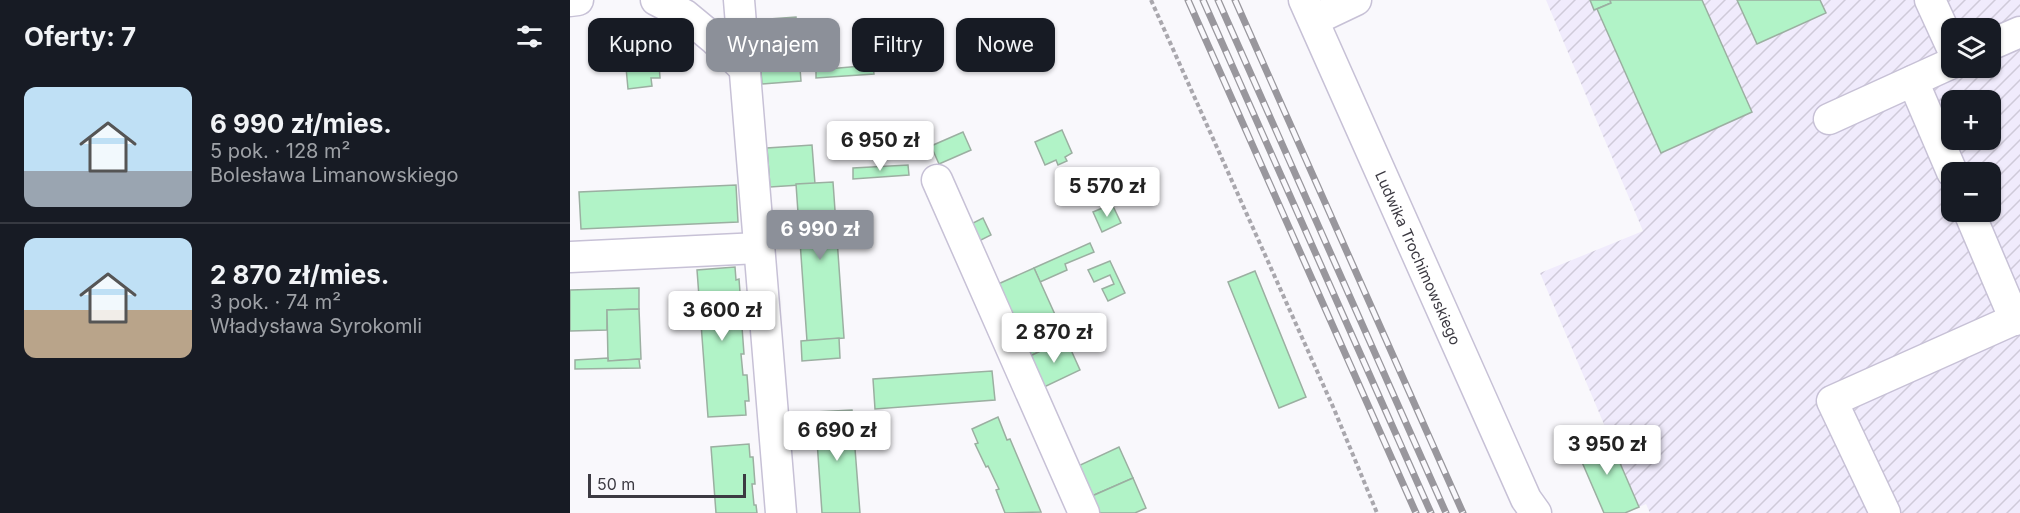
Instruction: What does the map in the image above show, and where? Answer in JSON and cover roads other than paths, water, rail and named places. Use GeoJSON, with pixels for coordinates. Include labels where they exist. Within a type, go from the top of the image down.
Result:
{"type":"FeatureCollection","features":[{"type":"Feature","properties":{"kind":"street"},"geometry":{"type":"LineString","coordinates":[[570,1],[578,0]]}},
{"type":"Feature","properties":{"kind":"street"},"geometry":{"type":"LineString","coordinates":[[656,0],[685,15],[706,32]]}},
{"type":"Feature","properties":{"kind":"street"},"geometry":{"type":"LineString","coordinates":[[739,0],[740,18]]}},
{"type":"Feature","properties":{"kind":"street"},"geometry":{"type":"LineString","coordinates":[[1309,10],[1356,0]]}},
{"type":"Feature","properties":{"kind":"street"},"geometry":{"type":"LineString","coordinates":[[1930,0],[1941,24]]}},
{"type":"Feature","properties":{"kind":"street","name":"Ludwika Trochimowskiego"},"geometry":{"type":"LineString","coordinates":[[1309,10],[1526,499],[1536,513]]}},
{"type":"Feature","properties":{"kind":"street"},"geometry":{"type":"LineString","coordinates":[[2001,40],[2020,32]]}},
{"type":"Feature","properties":{"kind":"street"},"geometry":{"type":"LineString","coordinates":[[1829,119],[1941,68]]}},
{"type":"Feature","properties":{"kind":"street"},"geometry":{"type":"LineString","coordinates":[[744,72],[781,513]]}},
{"type":"Feature","properties":{"kind":"street"},"geometry":{"type":"LineString","coordinates":[[1913,81],[1948,162]]}},
{"type":"Feature","properties":{"kind":"street"},"geometry":{"type":"LineString","coordinates":[[937,180],[1084,513]]}},
{"type":"Feature","properties":{"kind":"street"},"geometry":{"type":"LineString","coordinates":[[1885,513],[1832,401],[2018,319],[1974,222]]}},
{"type":"Feature","properties":{"kind":"street"},"geometry":{"type":"LineString","coordinates":[[570,257],[759,248]]}},
{"type":"Feature","properties":{"kind":"railway"},"geometry":{"type":"LineString","coordinates":[[1188,0],[1416,513]]}},
{"type":"Feature","properties":{"kind":"railway"},"geometry":{"type":"LineString","coordinates":[[1203,0],[1431,513]]}},
{"type":"Feature","properties":{"kind":"railway"},"geometry":{"type":"LineString","coordinates":[[1218,0],[1446,513]]}},
{"type":"Feature","properties":{"kind":"railway"},"geometry":{"type":"LineString","coordinates":[[1235,0],[1463,513]]}}]}
